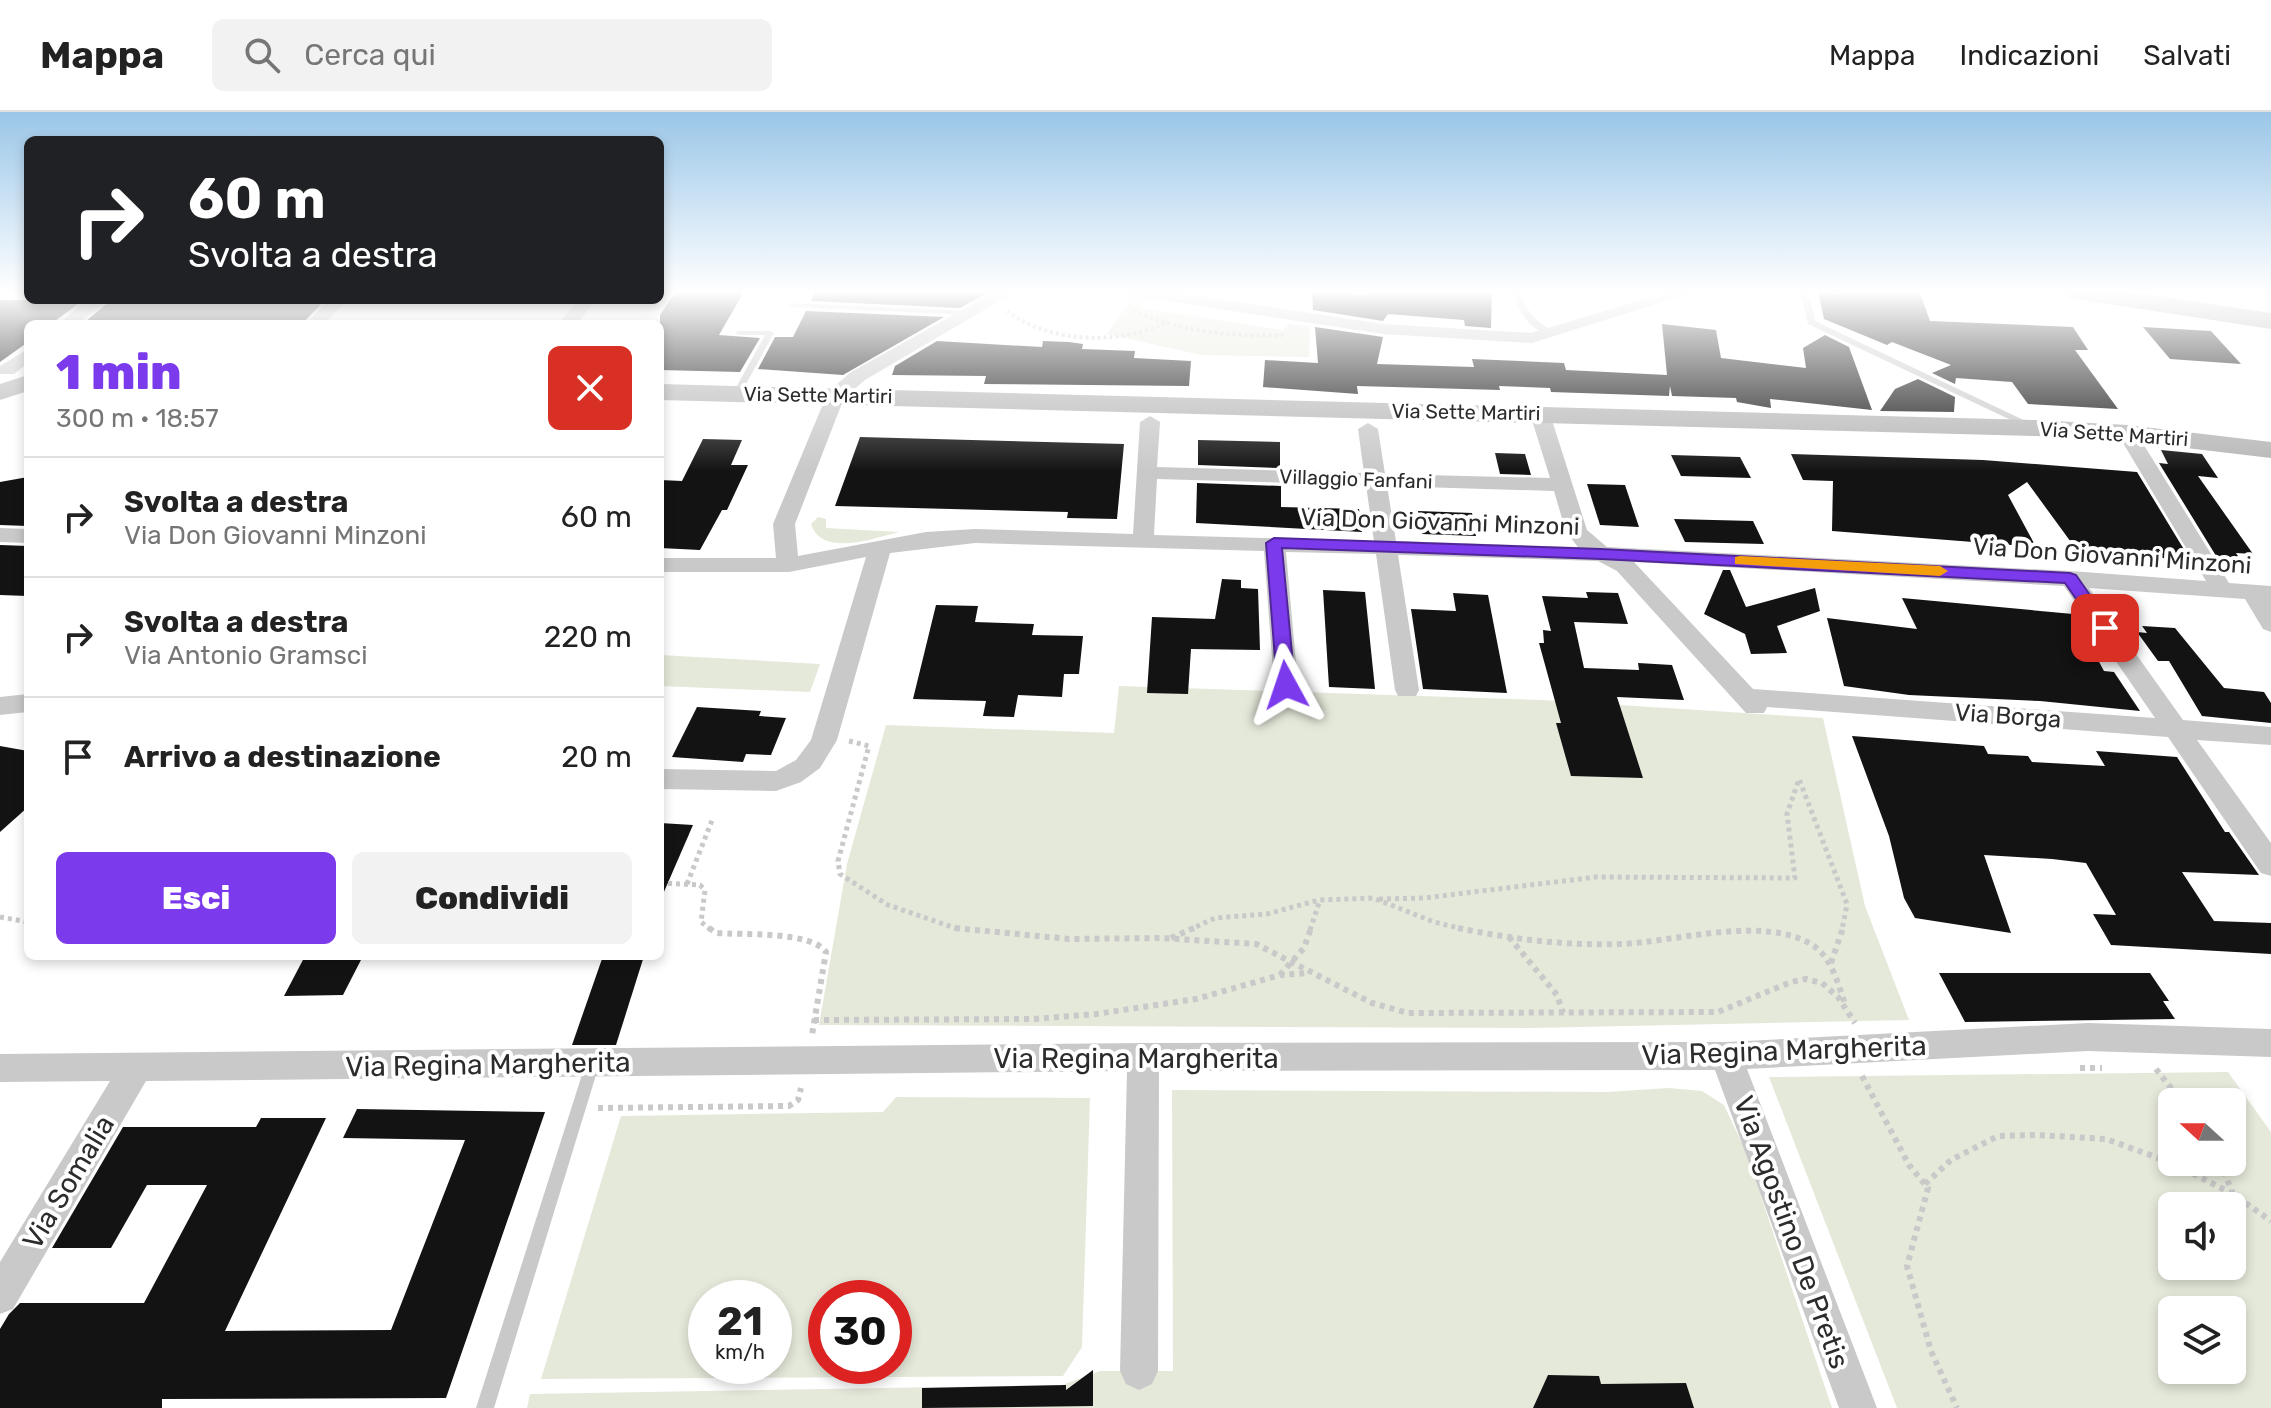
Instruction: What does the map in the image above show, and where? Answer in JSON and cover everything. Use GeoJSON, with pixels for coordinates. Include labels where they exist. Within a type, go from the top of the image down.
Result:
{"type":"FeatureCollection","features":[{"type":"Feature","properties":{"kind":"main road","name":"Via Sette Martiri"},"geometry":{"type":"LineString","coordinates":[[664,392],[2036,428],[2127,433],[2271,450]]}},
{"type":"Feature","properties":{"kind":"street"},"geometry":{"type":"LineString","coordinates":[[789,565],[783,538],[784,524],[835,396],[858,376],[904,350]]}},
{"type":"Feature","properties":{"kind":"street","name":"Via Borga"},"geometry":{"type":"LineString","coordinates":[[1540,414],[1577,532],[1601,554],[1625,566],[1754,706],[2175,728],[2271,736]]}},
{"type":"Feature","properties":{"kind":"street"},"geometry":{"type":"LineString","coordinates":[[1143,539],[1150,422]]}},
{"type":"Feature","properties":{"kind":"street"},"geometry":{"type":"LineString","coordinates":[[1368,429],[1407,690]]}},
{"type":"Feature","properties":{"kind":"street"},"geometry":{"type":"LineString","coordinates":[[2127,433],[2222,590]]}},
{"type":"Feature","properties":{"kind":"street","name":"Villaggio Fanfani"},"geometry":{"type":"LineString","coordinates":[[1147,473],[1564,485]]}},
{"type":"Feature","properties":{"kind":"street"},"geometry":{"type":"LineString","coordinates":[[0,535],[24,536]]}},
{"type":"Feature","properties":{"kind":"street","name":"Via Don Giovanni Minzoni"},"geometry":{"type":"LineString","coordinates":[[664,565],[789,565],[880,548],[975,536],[1601,554],[2070,578],[2262,592]]}},
{"type":"Feature","properties":{"kind":"street"},"geometry":{"type":"LineString","coordinates":[[1274,543],[1286,685]]}},
{"type":"Feature","properties":{"kind":"street"},"geometry":{"type":"LineString","coordinates":[[664,779],[776,781],[790,777],[814,760],[824,740],[880,548]]}},
{"type":"Feature","properties":{"kind":"street"},"geometry":{"type":"LineString","coordinates":[[2070,578],[2271,865]]}},
{"type":"Feature","properties":{"kind":"street"},"geometry":{"type":"LineString","coordinates":[[2262,592],[2271,624]]}},
{"type":"Feature","properties":{"kind":"street"},"geometry":{"type":"LineString","coordinates":[[0,706],[24,703]]}},
{"type":"Feature","properties":{"kind":"street","name":"Via Regina Margherita"},"geometry":{"type":"LineString","coordinates":[[0,1068],[1143,1057],[1869,1057],[2088,1037],[2271,1043]]}},
{"type":"Feature","properties":{"kind":"street","name":"Via Agostino De Pretis"},"geometry":{"type":"LineString","coordinates":[[1726,1056],[1858,1408]]}},
{"type":"Feature","properties":{"kind":"street"},"geometry":{"type":"LineString","coordinates":[[1139,1371],[1143,1057]]}},
{"type":"Feature","properties":{"kind":"street","name":"Via Somalia"},"geometry":{"type":"LineString","coordinates":[[0,1296],[136,1068]]}},
{"type":"Feature","properties":{"kind":"lane"},"geometry":{"type":"LineString","coordinates":[[737,393],[760,350]]}},
{"type":"Feature","properties":{"kind":"lane"},"geometry":{"type":"LineString","coordinates":[[1871,350],[2036,428]]}},
{"type":"Feature","properties":{"kind":"lane"},"geometry":{"type":"LineString","coordinates":[[485,1408],[593,1062]]}},
{"type":"Feature","properties":{"kind":"path"},"geometry":{"type":"LineString","coordinates":[[869,746],[838,869],[840,874],[888,905],[962,930],[1069,939],[1242,941],[1293,962],[1390,1010],[1434,1014],[1718,1012],[1742,1006],[1791,978],[1801,978],[1825,987],[1846,1005]]}},
{"type":"Feature","properties":{"kind":"path"},"geometry":{"type":"LineString","coordinates":[[1171,939],[1215,918],[1267,914],[1320,900],[1424,898],[1596,877],[1795,878],[1787,814],[1799,779],[1847,904],[1845,922],[1831,963]]}},
{"type":"Feature","properties":{"kind":"path"},"geometry":{"type":"LineString","coordinates":[[687,884],[713,818]]}},
{"type":"Feature","properties":{"kind":"path"},"geometry":{"type":"LineString","coordinates":[[664,883],[700,885],[707,894],[701,922],[707,929],[731,935],[807,939],[821,945],[826,952],[810,1043]]}},
{"type":"Feature","properties":{"kind":"path"},"geometry":{"type":"LineString","coordinates":[[1379,899],[1443,924],[1508,936],[1633,945],[1711,934],[1770,934],[1804,941],[1816,947],[1831,963],[1869,1057],[1858,1068],[1909,1165],[1928,1188],[1907,1266],[1931,1351],[1957,1408]]}},
{"type":"Feature","properties":{"kind":"path"},"geometry":{"type":"LineString","coordinates":[[1280,975],[1293,962],[1310,934],[1320,900]]}},
{"type":"Feature","properties":{"kind":"path"},"geometry":{"type":"LineString","coordinates":[[0,917],[24,921]]}},
{"type":"Feature","properties":{"kind":"path"},"geometry":{"type":"LineString","coordinates":[[1508,936],[1557,995],[1563,1013]]}},
{"type":"Feature","properties":{"kind":"path"},"geometry":{"type":"LineString","coordinates":[[814,1020],[1034,1019],[1096,1014],[1196,999],[1280,975],[1314,973]]}},
{"type":"Feature","properties":{"kind":"path"},"geometry":{"type":"LineString","coordinates":[[2065,1068],[2111,1068]]}},
{"type":"Feature","properties":{"kind":"path"},"geometry":{"type":"LineString","coordinates":[[2143,1069],[2158,1069],[2172,1088]]}},
{"type":"Feature","properties":{"kind":"path"},"geometry":{"type":"LineString","coordinates":[[594,1109],[789,1106],[798,1100],[802,1080]]}},
{"type":"Feature","properties":{"kind":"path"},"geometry":{"type":"LineString","coordinates":[[1925,1184],[1951,1160],[1998,1136],[2037,1135],[2106,1139],[2172,1163],[2229,1192]]}},
{"type":"Feature","properties":{"kind":"path"},"geometry":{"type":"LineString","coordinates":[[2246,1203],[2271,1221]]}},
{"type":"Feature","properties":{"kind":"shaded area"},"geometry":{"type":"Polygon","coordinates":[[[1181,350],[1309,350],[1309,357],[1201,355],[1181,350]]]}},
{"type":"Feature","properties":{"kind":"shaded area"},"geometry":{"type":"Polygon","coordinates":[[[818,517],[826,519],[826,528],[899,532],[863,541],[837,543],[817,534],[811,524],[818,517]]]}},
{"type":"Feature","properties":{"kind":"shaded area"},"geometry":{"type":"Polygon","coordinates":[[[664,655],[820,664],[810,692],[664,686],[664,655]]]}},
{"type":"Feature","properties":{"kind":"shaded area"},"geometry":{"type":"Polygon","coordinates":[[[1119,686],[1541,700],[1823,718],[1865,906],[1909,1020],[1532,1028],[819,1025],[847,864],[886,725],[1114,733],[1119,686]]]}},
{"type":"Feature","properties":{"kind":"shaded area"},"geometry":{"type":"Polygon","coordinates":[[[2228,1072],[2239,1088],[2158,1088],[2158,1176],[2246,1176],[2246,1097],[2271,1132],[2271,1408],[1897,1408],[1769,1077],[2228,1072]]]}},
{"type":"Feature","properties":{"kind":"shaded area"},"geometry":{"type":"Polygon","coordinates":[[[1669,1088],[1702,1091],[1724,1105],[1746,1152],[1832,1408],[527,1408],[530,1394],[1062,1385],[1100,1371],[1173,1371],[1172,1090],[1607,1092],[1669,1088]]]}},
{"type":"Feature","properties":{"kind":"shaded area"},"geometry":{"type":"Polygon","coordinates":[[[896,1097],[1090,1098],[1082,1347],[1063,1376],[912,1377],[912,1280],[808,1280],[808,1377],[792,1378],[792,1280],[688,1280],[688,1378],[541,1379],[621,1116],[883,1112],[896,1097]]]}},
{"type":"Feature","properties":{"kind":"building"},"geometry":{"type":"Polygon","coordinates":[[[0,350],[16,350],[0,362],[0,350]]]}},
{"type":"Feature","properties":{"kind":"building"},"geometry":{"type":"Polygon","coordinates":[[[664,350],[753,350],[740,372],[664,370],[664,350]]]}},
{"type":"Feature","properties":{"kind":"building"},"geometry":{"type":"Polygon","coordinates":[[[768,350],[886,350],[843,375],[758,369],[768,350]]]}},
{"type":"Feature","properties":{"kind":"building"},"geometry":{"type":"Polygon","coordinates":[[[921,350],[1135,351],[1134,358],[1191,361],[1189,386],[984,384],[986,376],[892,375],[895,366],[921,350]]]}},
{"type":"Feature","properties":{"kind":"building"},"geometry":{"type":"Polygon","coordinates":[[[1317,350],[1380,350],[1377,364],[1474,367],[1472,359],[1564,363],[1566,370],[1667,375],[1665,350],[1720,350],[1721,358],[1806,368],[1803,350],[1850,350],[1872,410],[1770,399],[1771,408],[1737,402],[1736,398],[1672,396],[1670,386],[1669,396],[1551,392],[1550,388],[1499,386],[1500,390],[1357,386],[1358,394],[1263,387],[1265,360],[1318,363],[1317,350]]]}},
{"type":"Feature","properties":{"kind":"building"},"geometry":{"type":"Polygon","coordinates":[[[1914,350],[2075,350],[2118,409],[2028,404],[2012,382],[1956,378],[1955,384],[1932,373],[1951,365],[1914,350]]]}},
{"type":"Feature","properties":{"kind":"building"},"geometry":{"type":"Polygon","coordinates":[[[2163,350],[2229,350],[2241,364],[2170,359],[2163,350]]]}},
{"type":"Feature","properties":{"kind":"building"},"geometry":{"type":"Polygon","coordinates":[[[1918,379],[1955,397],[1954,412],[1880,411],[1895,389],[1918,379]]]}},
{"type":"Feature","properties":{"kind":"building"},"geometry":{"type":"Polygon","coordinates":[[[860,437],[1124,444],[1117,519],[1067,518],[1068,512],[835,506],[860,437]]]}},
{"type":"Feature","properties":{"kind":"building"},"geometry":{"type":"Polygon","coordinates":[[[703,439],[742,440],[731,465],[748,465],[727,510],[722,510],[700,550],[664,548],[664,480],[682,481],[703,439]]]}},
{"type":"Feature","properties":{"kind":"building"},"geometry":{"type":"Polygon","coordinates":[[[1198,440],[1280,442],[1280,468],[1198,465],[1198,440]]]}},
{"type":"Feature","properties":{"kind":"building"},"geometry":{"type":"Polygon","coordinates":[[[2161,450],[2202,454],[2218,478],[2198,476],[2253,554],[2236,553],[2245,567],[2221,564],[2159,463],[2168,464],[2161,450]]]}},
{"type":"Feature","properties":{"kind":"building"},"geometry":{"type":"Polygon","coordinates":[[[1495,453],[1525,454],[1531,475],[1500,474],[1495,453]]]}},
{"type":"Feature","properties":{"kind":"building"},"geometry":{"type":"Polygon","coordinates":[[[1791,454],[1983,460],[2137,472],[2191,561],[2076,549],[2027,482],[2008,495],[2036,547],[1832,531],[1833,481],[1803,480],[1791,454]]]}},
{"type":"Feature","properties":{"kind":"building"},"geometry":{"type":"Polygon","coordinates":[[[1671,455],[1740,457],[1751,478],[1681,476],[1671,455]]]}},
{"type":"Feature","properties":{"kind":"building"},"geometry":{"type":"Polygon","coordinates":[[[24,478],[24,526],[0,525],[0,482],[24,478]]]}},
{"type":"Feature","properties":{"kind":"building"},"geometry":{"type":"Polygon","coordinates":[[[1197,483],[1281,486],[1281,507],[1359,509],[1362,532],[1196,523],[1197,483]]]}},
{"type":"Feature","properties":{"kind":"building"},"geometry":{"type":"Polygon","coordinates":[[[1587,484],[1625,485],[1639,527],[1600,525],[1587,484]]]}},
{"type":"Feature","properties":{"kind":"building"},"geometry":{"type":"Polygon","coordinates":[[[1418,511],[1472,513],[1476,536],[1422,534],[1418,511]]]}},
{"type":"Feature","properties":{"kind":"building"},"geometry":{"type":"Polygon","coordinates":[[[1674,519],[1753,521],[1764,544],[1685,542],[1674,519]]]}},
{"type":"Feature","properties":{"kind":"building"},"geometry":{"type":"Polygon","coordinates":[[[0,545],[24,546],[24,596],[0,595],[0,545]]]}},
{"type":"Feature","properties":{"kind":"building"},"geometry":{"type":"Polygon","coordinates":[[[1723,570],[1730,570],[1746,607],[1815,588],[1820,611],[1777,626],[1787,653],[1751,654],[1745,634],[1704,614],[1723,570]]]}},
{"type":"Feature","properties":{"kind":"building"},"geometry":{"type":"Polygon","coordinates":[[[1222,579],[1241,580],[1241,588],[1258,589],[1260,650],[1191,649],[1188,694],[1147,693],[1152,617],[1215,619],[1222,579]]]}},
{"type":"Feature","properties":{"kind":"building"},"geometry":{"type":"Polygon","coordinates":[[[1323,590],[1365,592],[1375,689],[1329,687],[1323,590]]]}},
{"type":"Feature","properties":{"kind":"building"},"geometry":{"type":"Polygon","coordinates":[[[1586,592],[1618,593],[1628,624],[1574,622],[1584,668],[1639,670],[1638,663],[1672,665],[1684,700],[1617,697],[1643,778],[1571,776],[1556,723],[1561,723],[1539,643],[1544,643],[1543,630],[1551,631],[1542,596],[1588,598],[1586,592]]]}},
{"type":"Feature","properties":{"kind":"building"},"geometry":{"type":"Polygon","coordinates":[[[1453,593],[1488,595],[1507,693],[1423,689],[1411,609],[1456,611],[1453,593]]]}},
{"type":"Feature","properties":{"kind":"building"},"geometry":{"type":"Polygon","coordinates":[[[1902,598],[2073,614],[2104,671],[2114,672],[2140,711],[2040,701],[1909,695],[1844,686],[1827,618],[1917,629],[1902,598]]]}},
{"type":"Feature","properties":{"kind":"building"},"geometry":{"type":"Polygon","coordinates":[[[936,605],[978,606],[975,622],[1034,624],[1032,635],[1083,636],[1079,674],[1064,674],[1062,697],[1018,695],[1014,717],[983,716],[986,701],[913,699],[936,605]]]}},
{"type":"Feature","properties":{"kind":"building"},"geometry":{"type":"Polygon","coordinates":[[[2142,626],[2175,628],[2224,688],[2264,692],[2271,703],[2271,723],[2202,716],[2169,661],[2158,661],[2137,632],[2147,633],[2142,626]]]}},
{"type":"Feature","properties":{"kind":"building"},"geometry":{"type":"Polygon","coordinates":[[[697,707],[761,711],[759,716],[786,718],[771,755],[746,754],[743,762],[672,757],[697,707]]]}},
{"type":"Feature","properties":{"kind":"building"},"geometry":{"type":"Polygon","coordinates":[[[1852,736],[1984,746],[1988,754],[2028,756],[2032,762],[2105,766],[2096,751],[2177,757],[2225,832],[2229,832],[2259,875],[2182,872],[2214,921],[2271,923],[2271,954],[2111,945],[2093,914],[2116,915],[2086,863],[2052,859],[1984,855],[2011,933],[1915,918],[1904,898],[1889,836],[1852,736]]]}},
{"type":"Feature","properties":{"kind":"building"},"geometry":{"type":"Polygon","coordinates":[[[0,746],[24,750],[24,811],[0,832],[0,746]]]}},
{"type":"Feature","properties":{"kind":"building"},"geometry":{"type":"Polygon","coordinates":[[[664,823],[693,825],[664,892],[664,823]]]}},
{"type":"Feature","properties":{"kind":"building"},"geometry":{"type":"Polygon","coordinates":[[[303,960],[361,960],[343,995],[284,996],[303,960]]]}},
{"type":"Feature","properties":{"kind":"building"},"geometry":{"type":"Polygon","coordinates":[[[602,960],[643,960],[616,1045],[572,1045],[602,960]]]}},
{"type":"Feature","properties":{"kind":"building"},"geometry":{"type":"Polygon","coordinates":[[[1939,973],[2150,973],[2169,1001],[2163,1001],[2175,1019],[1965,1022],[1939,973]]]}},
{"type":"Feature","properties":{"kind":"building"},"geometry":{"type":"Polygon","coordinates":[[[357,1109],[545,1112],[446,1398],[162,1399],[162,1408],[0,1408],[0,1329],[9,1314],[20,1303],[144,1303],[207,1185],[147,1185],[111,1248],[52,1248],[123,1127],[256,1127],[261,1118],[326,1118],[225,1331],[391,1330],[465,1140],[343,1138],[357,1109]]]}},
{"type":"Feature","properties":{"kind":"building"},"geometry":{"type":"Polygon","coordinates":[[[1093,1370],[1093,1406],[922,1408],[922,1388],[1066,1385],[1066,1390],[1093,1370]]]}},
{"type":"Feature","properties":{"kind":"building"},"geometry":{"type":"Polygon","coordinates":[[[1548,1375],[1599,1376],[1601,1384],[1686,1383],[1694,1408],[1533,1408],[1548,1375]]]}},
{"type":"Feature","properties":{"kind":"slow traffic"},"geometry":{"type":"LineString","coordinates":[[1740,561],[1940,571]]}},
{"type":"Feature","properties":{"kind":"route"},"geometry":{"type":"LineString","coordinates":[[1286,685],[1274,543],[1601,554],[2070,578],[2105,628]]}}]}
